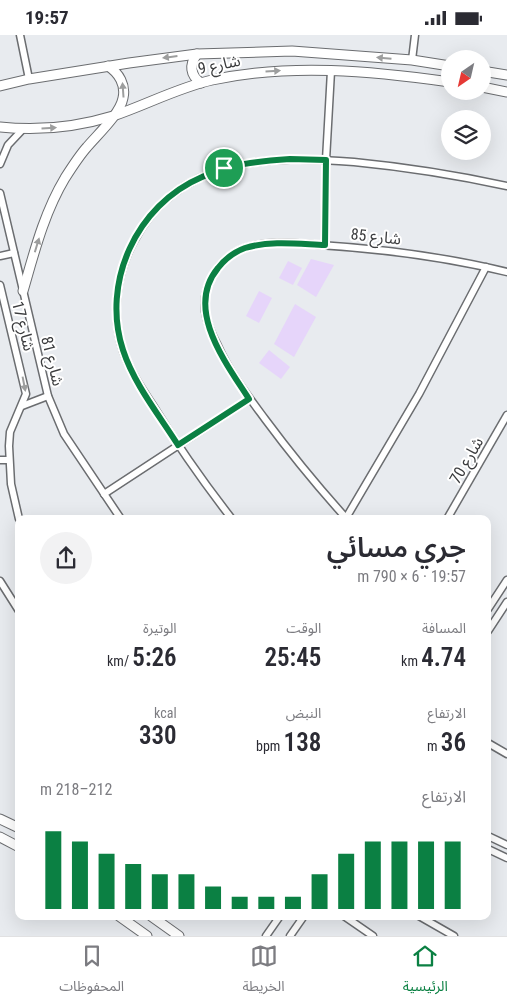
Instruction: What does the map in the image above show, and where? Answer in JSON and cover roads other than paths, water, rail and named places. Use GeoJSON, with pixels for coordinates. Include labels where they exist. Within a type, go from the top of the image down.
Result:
{"type":"FeatureCollection","features":[{"type":"Feature","properties":{"kind":"main road","name":"شارع 9"},"geometry":{"type":"LineString","coordinates":[[0,86],[29,79],[108,66],[197,54],[292,51],[441,65]]}},
{"type":"Feature","properties":{"kind":"main road"},"geometry":{"type":"LineString","coordinates":[[197,54],[192,64],[192,71],[195,78],[201,83]]}},
{"type":"Feature","properties":{"kind":"main road"},"geometry":{"type":"LineString","coordinates":[[22,291],[41,231],[57,192],[79,157],[122,104],[124,90],[119,76],[108,66]]}},
{"type":"Feature","properties":{"kind":"main road","name":"شارع 9"},"geometry":{"type":"LineString","coordinates":[[0,127],[67,126],[113,116],[171,92],[201,83],[230,76],[270,71],[376,73],[441,81]]}},
{"type":"Feature","properties":{"kind":"main road"},"geometry":{"type":"LineString","coordinates":[[491,72],[507,75]]}},
{"type":"Feature","properties":{"kind":"main road"},"geometry":{"type":"LineString","coordinates":[[491,89],[507,92]]}},
{"type":"Feature","properties":{"kind":"main road"},"geometry":{"type":"LineString","coordinates":[[0,819],[15,826]]}},
{"type":"Feature","properties":{"kind":"main road"},"geometry":{"type":"LineString","coordinates":[[0,837],[15,845]]}},
{"type":"Feature","properties":{"kind":"main road"},"geometry":{"type":"LineString","coordinates":[[125,920],[147,936]]}},
{"type":"Feature","properties":{"kind":"main road"},"geometry":{"type":"LineString","coordinates":[[156,920],[179,936]]}},
{"type":"Feature","properties":{"kind":"street"},"geometry":{"type":"LineString","coordinates":[[20,35],[29,79]]}},
{"type":"Feature","properties":{"kind":"street"},"geometry":{"type":"LineString","coordinates":[[412,61],[415,35]]}},
{"type":"Feature","properties":{"kind":"street"},"geometry":{"type":"LineString","coordinates":[[325,245],[326,160],[331,71]]}},
{"type":"Feature","properties":{"kind":"street"},"geometry":{"type":"LineString","coordinates":[[0,164],[8,145],[24,128]]}},
{"type":"Feature","properties":{"kind":"street"},"geometry":{"type":"LineString","coordinates":[[229,515],[178,445],[139,383],[123,350],[117,314],[119,277],[128,252],[140,229],[157,207],[177,191],[200,177],[224,168],[251,162],[290,159],[382,165],[455,175],[507,186]]}},
{"type":"Feature","properties":{"kind":"street","name":"شارع 81"},"geometry":{"type":"LineString","coordinates":[[0,193],[48,396],[64,434],[118,515]]}},
{"type":"Feature","properties":{"kind":"street","name":"شارع 85"},"geometry":{"type":"LineString","coordinates":[[343,515],[249,399],[222,355],[207,322],[205,309],[205,296],[214,272],[233,254],[244,248],[270,243],[325,245],[406,253],[507,272]]}},
{"type":"Feature","properties":{"kind":"street"},"geometry":{"type":"LineString","coordinates":[[0,256],[14,253]]}},
{"type":"Feature","properties":{"kind":"street"},"geometry":{"type":"LineString","coordinates":[[348,515],[419,394],[486,267]]}},
{"type":"Feature","properties":{"kind":"street","name":"شارع 17"},"geometry":{"type":"LineString","coordinates":[[0,285],[26,394],[10,432],[8,460],[18,515]]}},
{"type":"Feature","properties":{"kind":"street"},"geometry":{"type":"LineString","coordinates":[[20,407],[48,396]]}},
{"type":"Feature","properties":{"kind":"street"},"geometry":{"type":"LineString","coordinates":[[104,494],[249,399]]}},
{"type":"Feature","properties":{"kind":"street","name":"شارع 70"},"geometry":{"type":"LineString","coordinates":[[449,515],[507,415]]}},
{"type":"Feature","properties":{"kind":"street"},"geometry":{"type":"LineString","coordinates":[[0,460],[8,460]]}},
{"type":"Feature","properties":{"kind":"street"},"geometry":{"type":"LineString","coordinates":[[491,604],[507,580]]}},
{"type":"Feature","properties":{"kind":"street"},"geometry":{"type":"LineString","coordinates":[[0,581],[15,605]]}},
{"type":"Feature","properties":{"kind":"street"},"geometry":{"type":"LineString","coordinates":[[491,626],[507,602]]}},
{"type":"Feature","properties":{"kind":"street"},"geometry":{"type":"LineString","coordinates":[[491,745],[507,753]]}},
{"type":"Feature","properties":{"kind":"street"},"geometry":{"type":"LineString","coordinates":[[491,837],[507,845]]}},
{"type":"Feature","properties":{"kind":"street"},"geometry":{"type":"LineString","coordinates":[[491,850],[507,858]]}},
{"type":"Feature","properties":{"kind":"street"},"geometry":{"type":"LineString","coordinates":[[266,936],[277,920]]}},
{"type":"Feature","properties":{"kind":"street"},"geometry":{"type":"LineString","coordinates":[[290,936],[301,920]]}},
{"type":"Feature","properties":{"kind":"street"},"geometry":{"type":"LineString","coordinates":[[350,920],[374,936]]}},
{"type":"Feature","properties":{"kind":"street"},"geometry":{"type":"LineString","coordinates":[[426,920],[454,936]]}}]}
